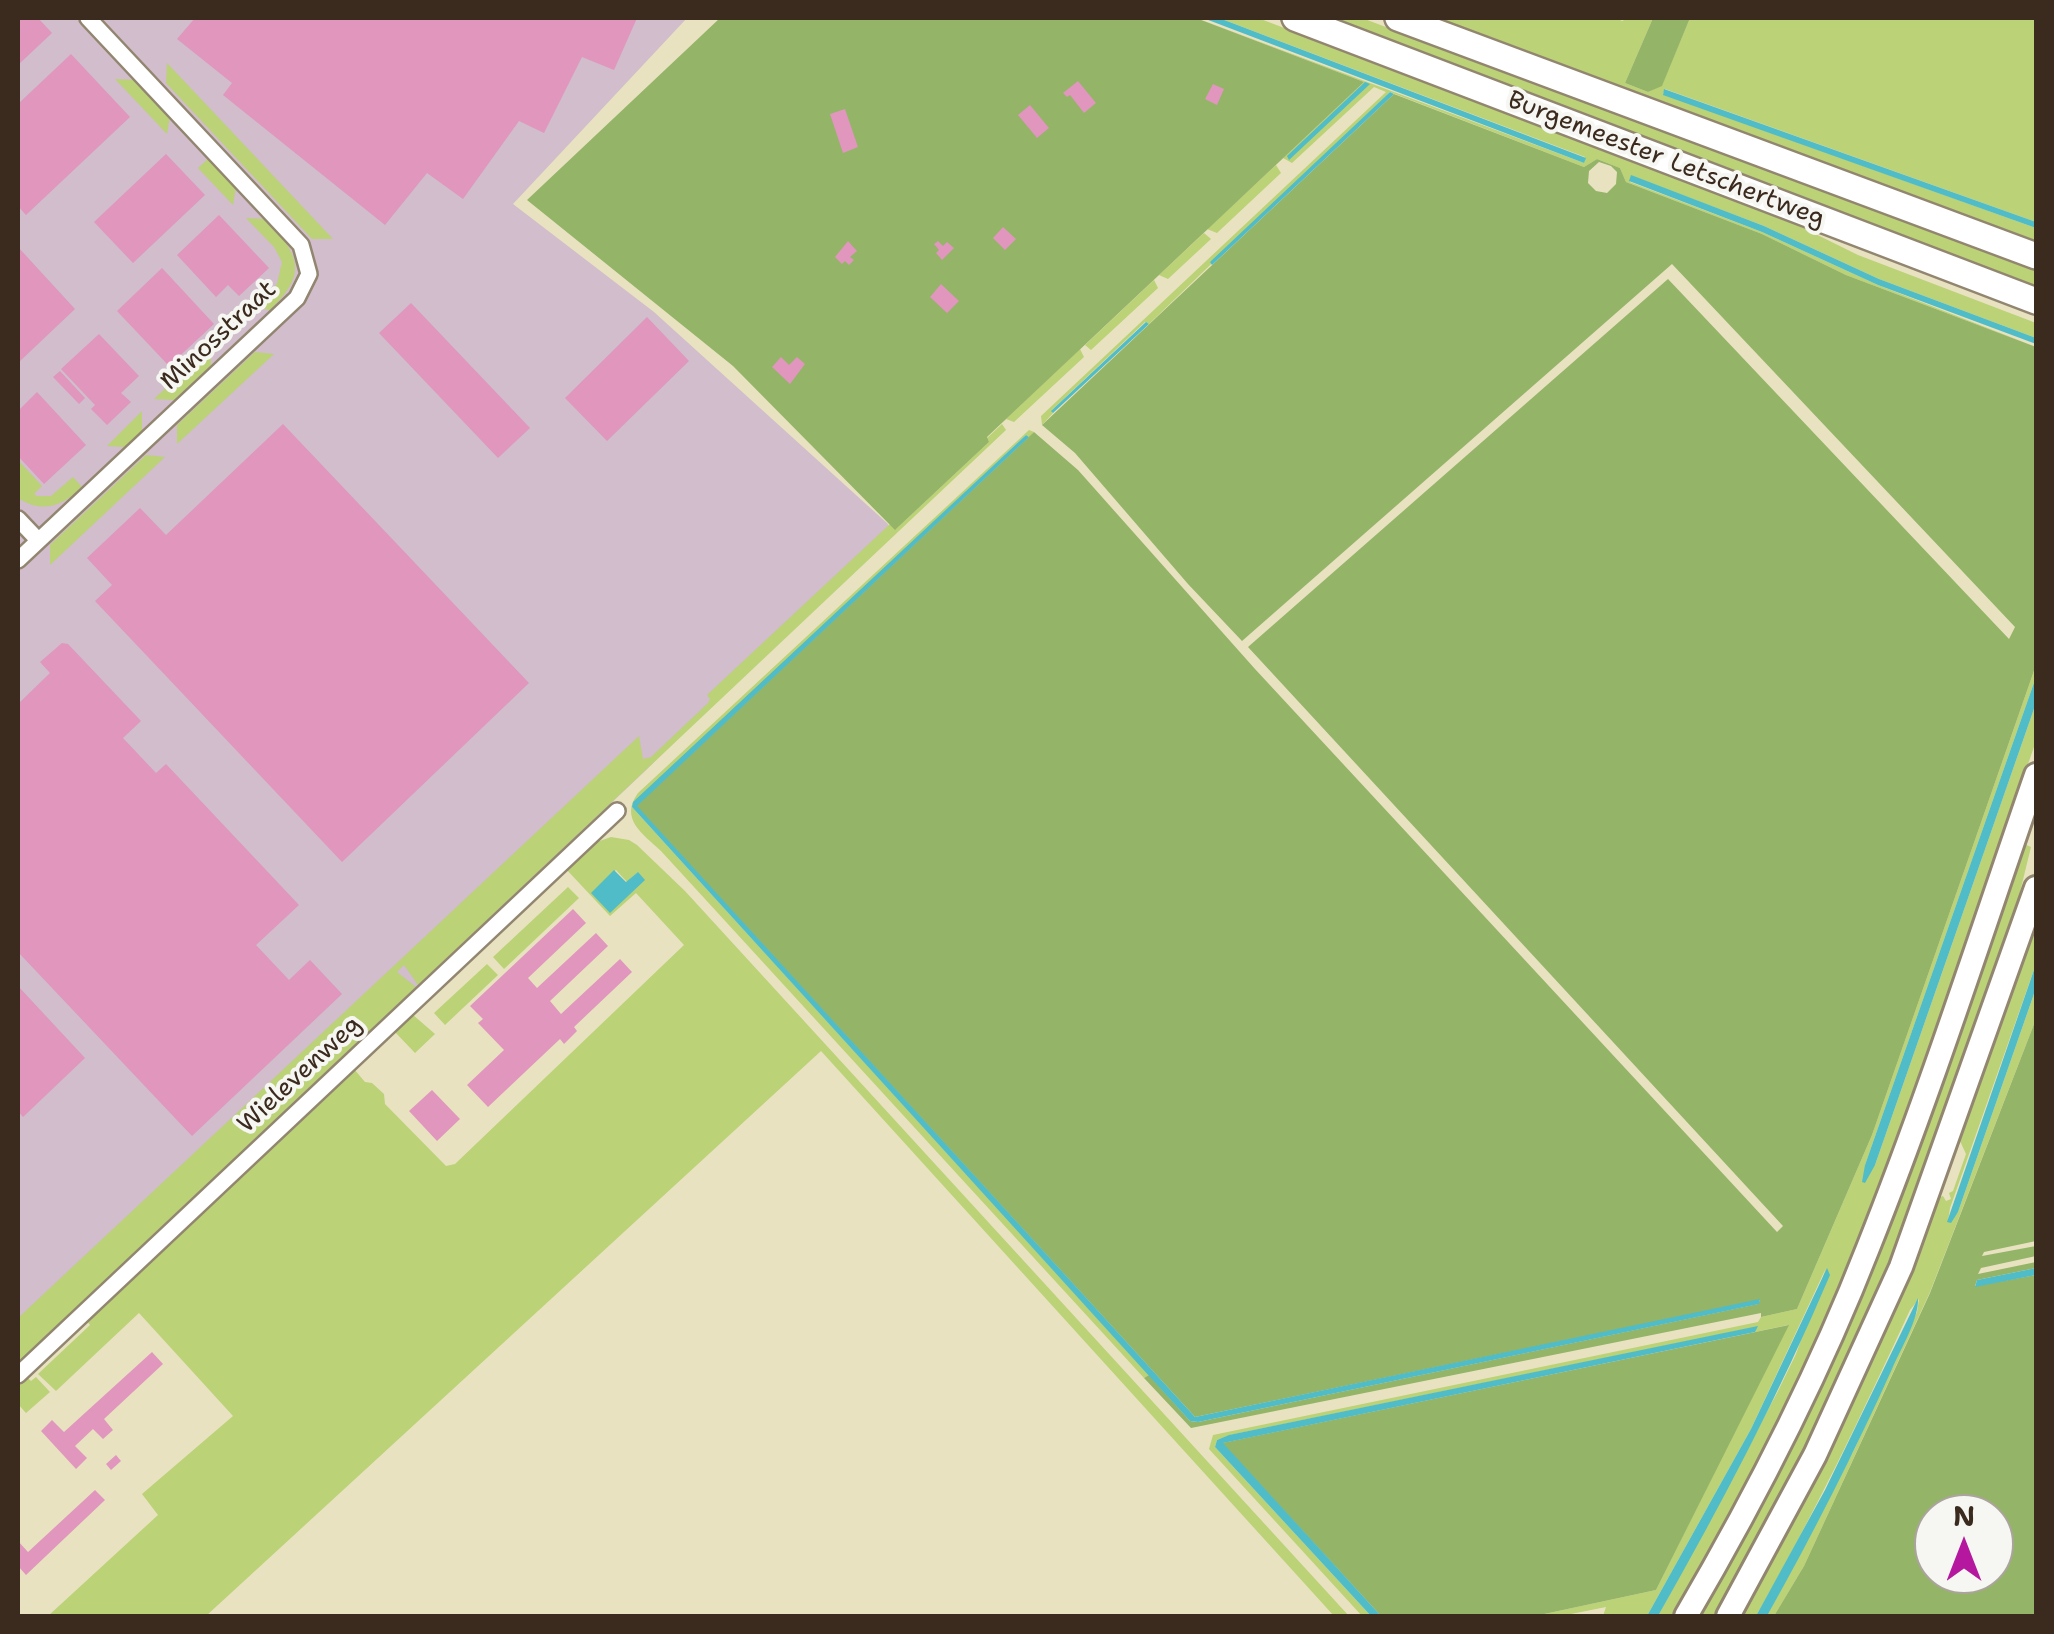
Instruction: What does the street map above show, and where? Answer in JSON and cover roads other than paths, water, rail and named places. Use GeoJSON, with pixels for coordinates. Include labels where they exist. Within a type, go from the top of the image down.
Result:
{"type":"FeatureCollection","features":[{"type":"Feature","properties":{"kind":"main road","name":"Burgemeester Letschertweg"},"geometry":{"type":"LineString","coordinates":[[1295,18],[2036,301]]}},
{"type":"Feature","properties":{"kind":"main road","name":"Burgemeester Letschertweg"},"geometry":{"type":"LineString","coordinates":[[1398,18],[2036,256]]}},
{"type":"Feature","properties":{"kind":"main road"},"geometry":{"type":"LineString","coordinates":[[1686,1616],[1790,1423],[1868,1250],[2036,775]]}},
{"type":"Feature","properties":{"kind":"main road"},"geometry":{"type":"LineString","coordinates":[[1728,1616],[1815,1456],[1901,1267],[2036,888]]}},
{"type":"Feature","properties":{"kind":"street","name":"Minosstraat"},"geometry":{"type":"LineString","coordinates":[[18,560],[296,298],[309,274],[301,245],[88,18]]}},
{"type":"Feature","properties":{"kind":"street"},"geometry":{"type":"LineString","coordinates":[[18,519],[38,540]]}},
{"type":"Feature","properties":{"kind":"street","name":"Wielevenweg"},"geometry":{"type":"LineString","coordinates":[[18,1376],[616,811]]}},
{"type":"Feature","properties":{"kind":"water"},"geometry":{"type":"Polygon","coordinates":[[[1203,18],[1219,18],[1586,158],[1584,163],[1203,18]]]}},
{"type":"Feature","properties":{"kind":"water"},"geometry":{"type":"Polygon","coordinates":[[[1365,82],[1370,84],[1289,160],[1287,156],[1365,82]]]}},
{"type":"Feature","properties":{"kind":"water"},"geometry":{"type":"Polygon","coordinates":[[[1664,89],[2036,222],[2036,228],[1663,95],[1664,89]]]}},
{"type":"Feature","properties":{"kind":"water"},"geometry":{"type":"Polygon","coordinates":[[[1390,92],[1394,94],[1212,265],[1210,262],[1390,92]]]}},
{"type":"Feature","properties":{"kind":"water"},"geometry":{"type":"Polygon","coordinates":[[[1631,175],[1764,226],[1879,279],[2036,338],[2036,344],[1878,285],[1762,232],[1629,181],[1631,175]]]}},
{"type":"Feature","properties":{"kind":"water"},"geometry":{"type":"Polygon","coordinates":[[[1146,322],[1149,324],[1051,411],[1146,322]]]}},
{"type":"Feature","properties":{"kind":"water"},"geometry":{"type":"Polygon","coordinates":[[[1026,435],[1029,437],[637,806],[1195,1417],[1760,1299],[1759,1304],[1190,1421],[632,807],[1026,435]]]}},
{"type":"Feature","properties":{"kind":"water"},"geometry":{"type":"Polygon","coordinates":[[[2036,677],[2036,703],[1875,1165],[1862,1182],[1865,1165],[2036,677]]]}},
{"type":"Feature","properties":{"kind":"water"},"geometry":{"type":"Polygon","coordinates":[[[614,870],[626,882],[638,872],[645,880],[610,913],[591,893],[614,870]]]}},
{"type":"Feature","properties":{"kind":"water"},"geometry":{"type":"Polygon","coordinates":[[[2036,964],[2036,988],[1958,1212],[1951,1223],[1947,1222],[2036,964]]]}},
{"type":"Feature","properties":{"kind":"water"},"geometry":{"type":"Polygon","coordinates":[[[1827,1268],[1830,1275],[1749,1448],[1658,1616],[1647,1616],[1751,1429],[1827,1268]]]}},
{"type":"Feature","properties":{"kind":"water"},"geometry":{"type":"Polygon","coordinates":[[[2036,1268],[2036,1275],[1975,1287],[1977,1280],[2036,1268]]]}},
{"type":"Feature","properties":{"kind":"water"},"geometry":{"type":"Polygon","coordinates":[[[1918,1298],[1909,1334],[1832,1494],[1767,1616],[1756,1616],[1825,1490],[1918,1298]]]}},
{"type":"Feature","properties":{"kind":"water"},"geometry":{"type":"Polygon","coordinates":[[[1758,1326],[1755,1332],[1223,1443],[1381,1616],[1371,1616],[1215,1447],[1217,1440],[1229,1435],[1758,1326]]]}}]}
